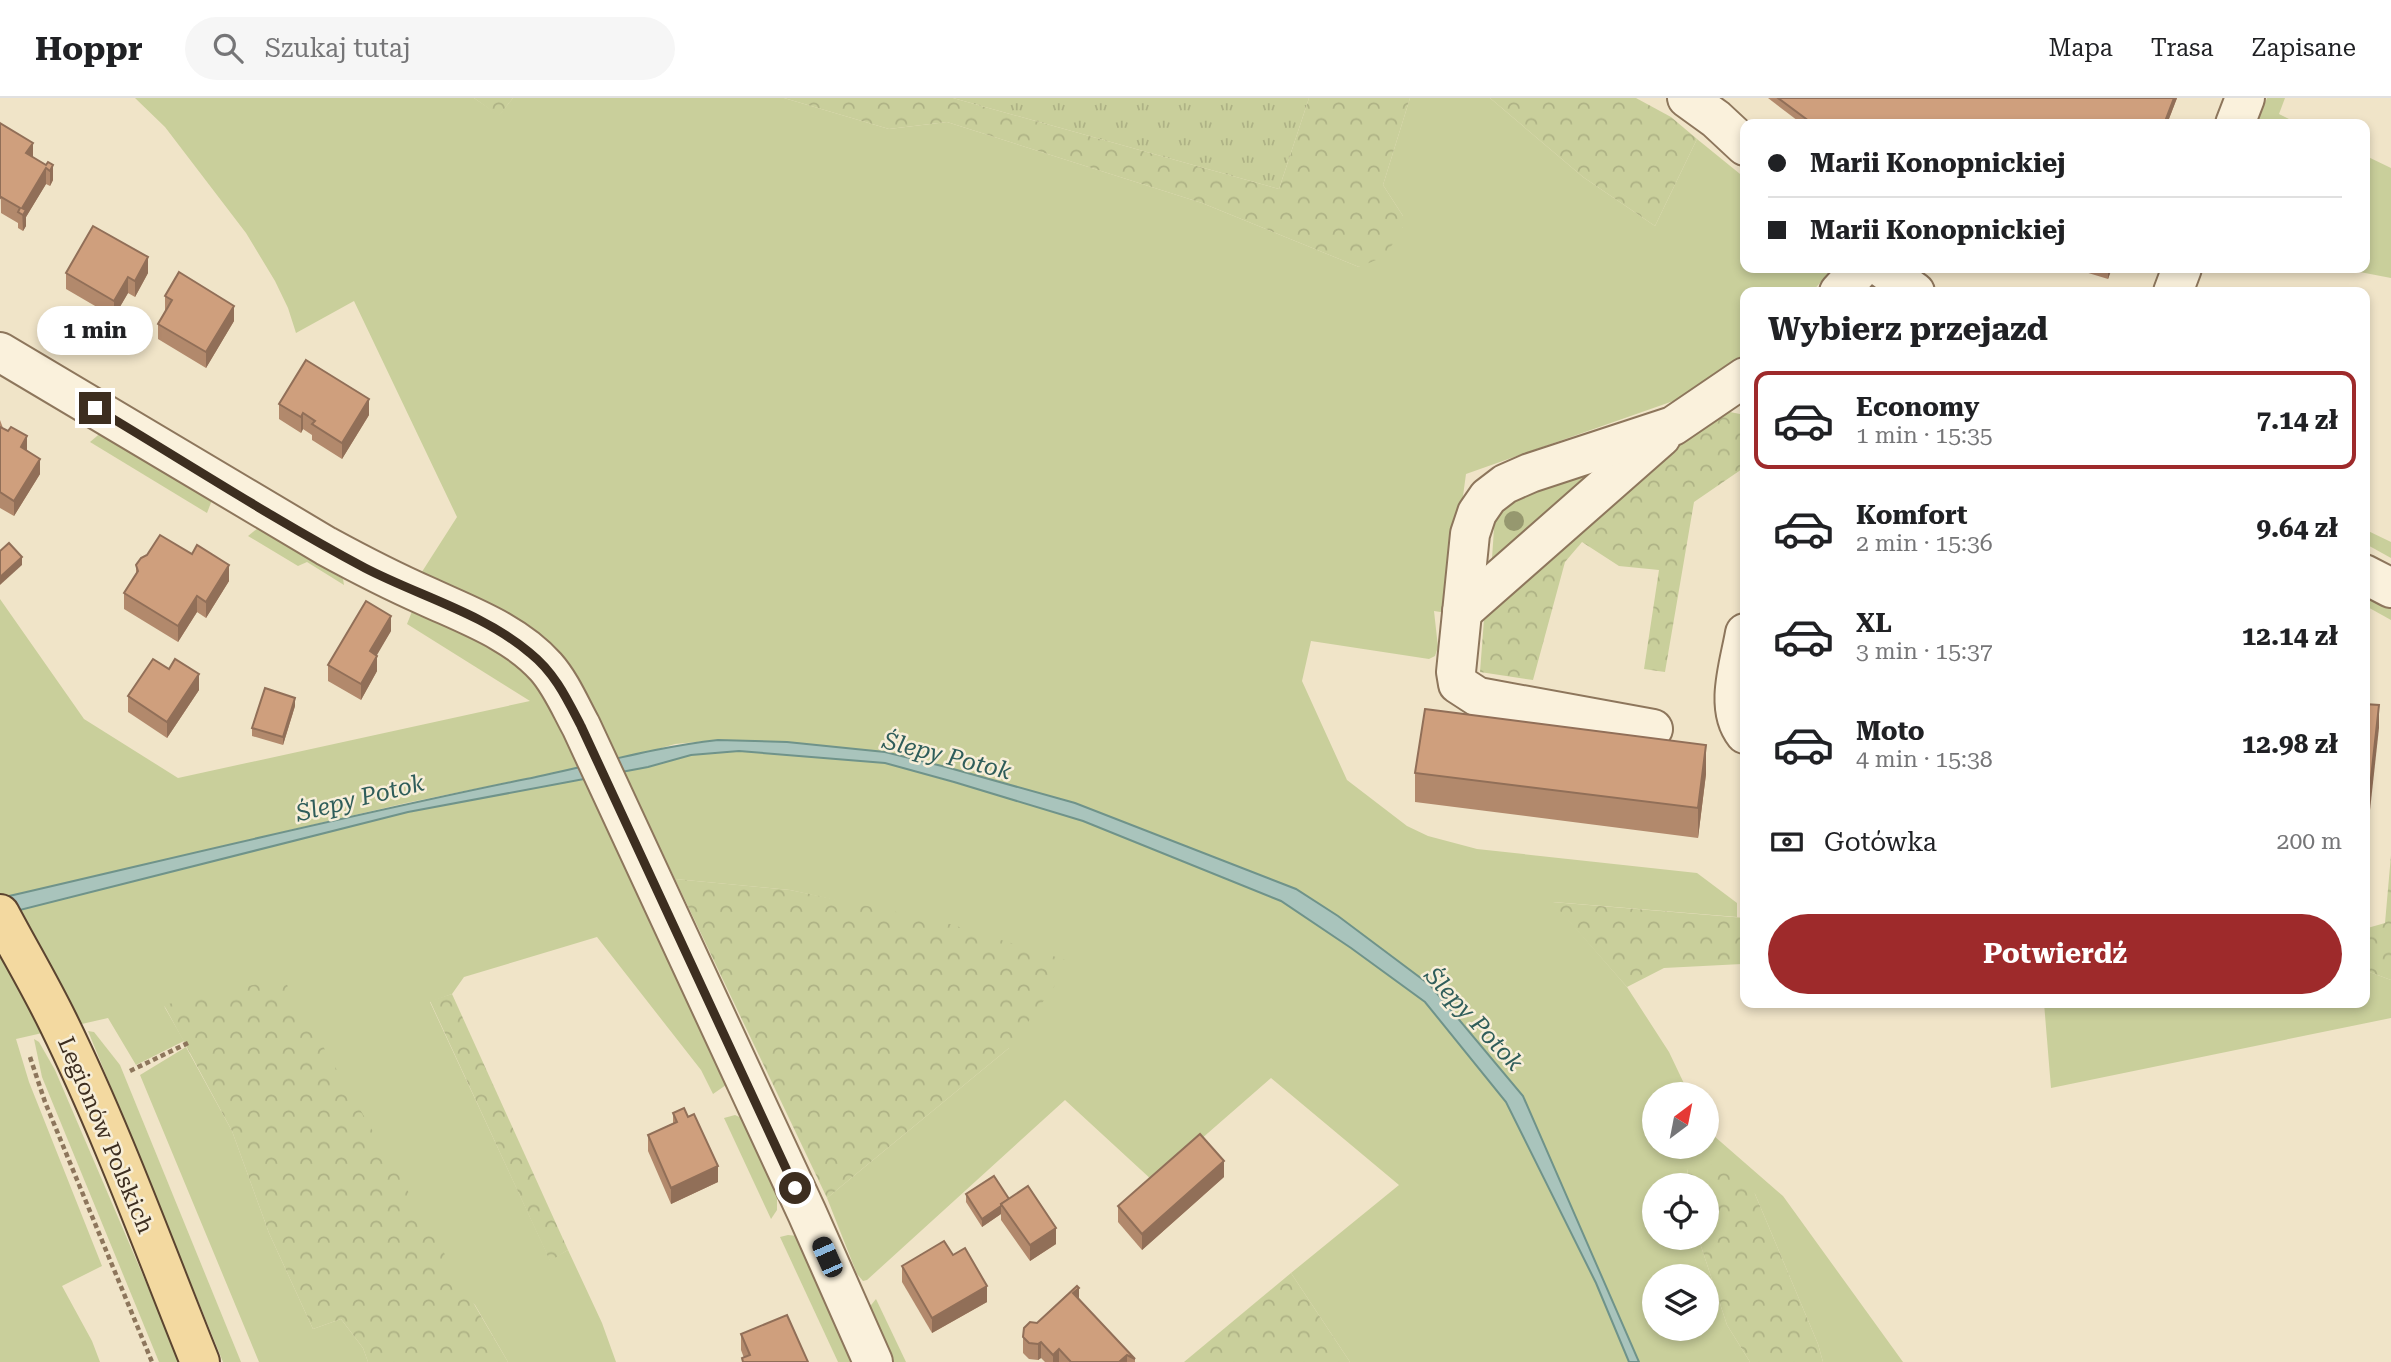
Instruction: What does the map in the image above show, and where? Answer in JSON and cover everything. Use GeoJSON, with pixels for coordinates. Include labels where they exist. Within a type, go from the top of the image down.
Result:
{"type":"FeatureCollection","features":[{"type":"Feature","properties":{"kind":"main road","name":"Legionów Polskich"},"geometry":{"type":"LineString","coordinates":[[0,914],[58,1022],[120,1162],[200,1362]]}},
{"type":"Feature","properties":{"kind":"street"},"geometry":{"type":"LineString","coordinates":[[1687,98],[1716,119],[1740,141]]}},
{"type":"Feature","properties":{"kind":"street"},"geometry":{"type":"LineString","coordinates":[[2237,119],[2245,98]]}},
{"type":"Feature","properties":{"kind":"street"},"geometry":{"type":"LineString","coordinates":[[1844,287],[1856,273]]}},
{"type":"Feature","properties":{"kind":"street"},"geometry":{"type":"LineString","coordinates":[[1889,273],[1908,287]]}},
{"type":"Feature","properties":{"kind":"street"},"geometry":{"type":"LineString","coordinates":[[0,352],[326,546],[368,569],[481,621],[508,637],[544,665],[560,685],[707,996],[873,1362]]}},
{"type":"Feature","properties":{"kind":"street"},"geometry":{"type":"LineString","coordinates":[[1462,612],[1673,426],[1740,380]]}},
{"type":"Feature","properties":{"kind":"street"},"geometry":{"type":"LineString","coordinates":[[1653,729],[1478,697],[1458,684],[1456,671],[1470,534],[1477,513],[1488,497],[1505,484],[1530,473],[1673,426]]}},
{"type":"Feature","properties":{"kind":"street"},"geometry":{"type":"LineString","coordinates":[[2370,577],[2391,588]]}},
{"type":"Feature","properties":{"kind":"street"},"geometry":{"type":"LineString","coordinates":[[1740,668],[1735,703],[1740,724]]}},
{"type":"Feature","properties":{"kind":"path"},"geometry":{"type":"LineString","coordinates":[[130,1071],[188,1042]]}},
{"type":"Feature","properties":{"kind":"path"},"geometry":{"type":"LineString","coordinates":[[29,1048],[30,1061],[45,1102],[152,1362]]}},
{"type":"Feature","properties":{"kind":"green space"},"geometry":{"type":"Polygon","coordinates":[[[135,98],[474,98],[499,115],[513,98],[784,98],[889,129],[947,122],[1202,203],[1359,267],[1403,227],[1403,216],[1383,185],[1410,98],[1490,98],[1583,177],[1655,226],[1697,139],[1740,174],[1740,273],[1829,273],[1816,287],[1740,287],[1740,361],[1679,399],[1466,474],[1447,613],[1434,611],[1438,647],[1435,656],[1429,659],[1311,641],[1302,681],[1347,780],[1407,826],[1428,836],[1477,849],[1697,873],[1737,903],[1737,917],[1553,902],[1627,987],[1669,1052],[1683,1082],[1642,1082],[1642,1159],[1719,1159],[1719,1140],[1783,1196],[1903,1362],[1823,1362],[1818,1344],[1755,1194],[1719,1181],[1719,1173],[1699,1173],[1688,1169],[1687,1173],[1642,1173],[1642,1250],[1702,1250],[1707,1264],[1642,1264],[1642,1341],[1719,1341],[1719,1301],[1727,1325],[1750,1362],[1639,1362],[1523,1096],[1338,916],[946,767],[885,752],[787,742],[718,740],[675,744],[631,757],[406,803],[0,898],[0,599],[84,719],[178,778],[530,701],[407,624],[413,609],[486,646],[521,669],[548,699],[577,764],[611,756],[582,694],[418,578],[457,517],[354,301],[296,333],[275,281],[246,233],[165,127],[135,98]]]}},
{"type":"Feature","properties":{"kind":"green space"},"geometry":{"type":"Polygon","coordinates":[[[474,98],[513,98],[499,116],[474,98]]]}},
{"type":"Feature","properties":{"kind":"green space"},"geometry":{"type":"Polygon","coordinates":[[[784,98],[953,98],[1279,189],[1309,98],[1410,98],[1383,185],[1403,216],[1403,227],[1398,238],[1381,258],[1359,267],[1202,203],[947,122],[889,129],[784,98]]]}},
{"type":"Feature","properties":{"kind":"green space"},"geometry":{"type":"Polygon","coordinates":[[[953,98],[1309,98],[1279,189],[953,98]]]}},
{"type":"Feature","properties":{"kind":"green space"},"geometry":{"type":"Polygon","coordinates":[[[1490,98],[1636,98],[1671,117],[1697,139],[1655,226],[1583,177],[1490,98]]]}},
{"type":"Feature","properties":{"kind":"green space"},"geometry":{"type":"Polygon","coordinates":[[[2267,98],[2285,98],[2279,114],[2289,119],[2259,119],[2267,98]]]}},
{"type":"Feature","properties":{"kind":"green space"},"geometry":{"type":"Polygon","coordinates":[[[2370,158],[2391,168],[2391,278],[2365,273],[2370,273],[2370,158]]]}},
{"type":"Feature","properties":{"kind":"green space"},"geometry":{"type":"Polygon","coordinates":[[[1720,410],[1740,414],[1740,470],[1694,502],[1665,672],[1644,669],[1659,570],[1619,566],[1582,542],[1565,562],[1533,680],[1480,672],[1485,606],[1720,410]]]}},
{"type":"Feature","properties":{"kind":"green space"},"geometry":{"type":"Polygon","coordinates":[[[103,431],[214,495],[207,513],[90,442],[103,431]]]}},
{"type":"Feature","properties":{"kind":"green space"},"geometry":{"type":"Polygon","coordinates":[[[1628,453],[1491,573],[1495,514],[1533,483],[1628,453]]]}},
{"type":"Feature","properties":{"kind":"green space"},"geometry":{"type":"Polygon","coordinates":[[[258,528],[343,579],[344,585],[307,562],[298,566],[248,536],[258,528]]]}},
{"type":"Feature","properties":{"kind":"green space"},"geometry":{"type":"Polygon","coordinates":[[[2370,532],[2391,542],[2391,558],[2370,546],[2370,532]]]}},
{"type":"Feature","properties":{"kind":"green space"},"geometry":{"type":"Polygon","coordinates":[[[2370,596],[2391,606],[2391,620],[2370,608],[2370,596]]]}},
{"type":"Feature","properties":{"kind":"green space"},"geometry":{"type":"Polygon","coordinates":[[[739,751],[885,763],[1044,808],[1083,821],[1281,901],[1351,948],[1425,1002],[1506,1102],[1596,1283],[1629,1362],[1350,1362],[1291,1273],[1399,1185],[1271,1078],[1153,1181],[1065,1100],[863,1281],[857,1274],[827,1198],[1009,1048],[862,906],[790,890],[675,879],[646,819],[610,831],[724,1072],[726,1085],[713,1094],[701,1070],[597,937],[464,977],[452,994],[430,1002],[550,1260],[568,1250],[602,1323],[616,1362],[508,1362],[475,1305],[164,1006],[184,1041],[136,1065],[108,1018],[16,1039],[29,1082],[102,1266],[62,1286],[92,1341],[100,1362],[0,1362],[0,915],[408,812],[648,767],[691,755],[739,751]]]}},
{"type":"Feature","properties":{"kind":"green space"},"geometry":{"type":"Polygon","coordinates":[[[2391,855],[2391,980],[2370,972],[2370,927],[2385,923],[2391,855]]]}},
{"type":"Feature","properties":{"kind":"green space"},"geometry":{"type":"Polygon","coordinates":[[[675,879],[790,890],[940,921],[1072,962],[1009,1048],[827,1198],[675,879]]]}},
{"type":"Feature","properties":{"kind":"green space"},"geometry":{"type":"Polygon","coordinates":[[[1552,902],[1740,918],[1740,964],[1664,968],[1627,987],[1552,902]]]}},
{"type":"Feature","properties":{"kind":"green space"},"geometry":{"type":"Polygon","coordinates":[[[2370,972],[2391,980],[2391,1018],[2051,1088],[2044,1008],[2370,1008],[2370,972]]]}},
{"type":"Feature","properties":{"kind":"green space"},"geometry":{"type":"Polygon","coordinates":[[[283,978],[508,1362],[368,1362],[363,1348],[341,1319],[313,1329],[269,1233],[232,1131],[164,1005],[283,978]]]}},
{"type":"Feature","properties":{"kind":"green space"},"geometry":{"type":"Polygon","coordinates":[[[452,994],[568,1250],[550,1261],[430,1001],[452,994]]]}},
{"type":"Feature","properties":{"kind":"green space"},"geometry":{"type":"Polygon","coordinates":[[[88,1031],[94,1032],[120,1065],[241,1362],[223,1362],[88,1031]]]}},
{"type":"Feature","properties":{"kind":"green space"},"geometry":{"type":"Polygon","coordinates":[[[34,1039],[39,1042],[55,1070],[180,1362],[159,1362],[42,1077],[34,1039]]]}},
{"type":"Feature","properties":{"kind":"green space"},"geometry":{"type":"Polygon","coordinates":[[[186,1047],[232,1131],[269,1233],[313,1329],[341,1319],[363,1348],[368,1362],[259,1362],[140,1075],[186,1047]]]}},
{"type":"Feature","properties":{"kind":"green space"},"geometry":{"type":"Polygon","coordinates":[[[735,1115],[744,1119],[777,1191],[777,1210],[771,1219],[724,1118],[735,1115]]]}},
{"type":"Feature","properties":{"kind":"green space"},"geometry":{"type":"Polygon","coordinates":[[[1707,1164],[1731,1166],[1755,1194],[1818,1344],[1823,1362],[1750,1362],[1727,1325],[1719,1301],[1719,1264],[1707,1264],[1702,1250],[1719,1250],[1719,1173],[1687,1173],[1688,1169],[1707,1164]]]}},
{"type":"Feature","properties":{"kind":"green space"},"geometry":{"type":"Polygon","coordinates":[[[798,1236],[861,1362],[838,1362],[780,1237],[798,1236]]]}},
{"type":"Feature","properties":{"kind":"green space"},"geometry":{"type":"Polygon","coordinates":[[[1291,1273],[1350,1362],[1184,1362],[1291,1273]]]}},
{"type":"Feature","properties":{"kind":"green space"},"geometry":{"type":"Polygon","coordinates":[[[876,1299],[906,1362],[889,1362],[867,1310],[876,1299]]]}},
{"type":"Feature","properties":{"kind":"water"},"geometry":{"type":"Polygon","coordinates":[[[718,740],[787,742],[885,752],[1075,803],[1296,889],[1338,916],[1430,985],[1523,1096],[1639,1362],[1629,1362],[1596,1283],[1506,1102],[1425,1002],[1281,901],[1083,821],[885,763],[739,751],[691,755],[648,767],[408,812],[0,915],[0,898],[397,806],[646,752],[718,740]]]}},
{"type":"Feature","properties":{"kind":"building"},"geometry":{"type":"Polygon","coordinates":[[[1778,98],[2174,98],[2166,119],[1806,119],[1778,98]]]}},
{"type":"Feature","properties":{"kind":"building"},"geometry":{"type":"Polygon","coordinates":[[[0,123],[33,143],[26,153],[46,165],[48,162],[53,165],[50,171],[46,168],[22,208],[26,210],[23,215],[18,212],[20,208],[0,198],[0,123]]]}},
{"type":"Feature","properties":{"kind":"building"},"geometry":{"type":"Polygon","coordinates":[[[93,226],[148,257],[135,281],[128,277],[114,301],[66,273],[93,226]]]}},
{"type":"Feature","properties":{"kind":"building"},"geometry":{"type":"Polygon","coordinates":[[[179,272],[234,306],[206,352],[158,324],[172,300],[165,296],[179,272]]]}},
{"type":"Feature","properties":{"kind":"building"},"geometry":{"type":"Polygon","coordinates":[[[306,360],[369,399],[342,443],[312,424],[315,421],[303,413],[301,417],[279,404],[306,360]]]}},
{"type":"Feature","properties":{"kind":"building"},"geometry":{"type":"Polygon","coordinates":[[[0,427],[8,431],[11,427],[27,436],[21,447],[40,459],[14,501],[0,492],[0,427]]]}},
{"type":"Feature","properties":{"kind":"building"},"geometry":{"type":"Polygon","coordinates":[[[160,535],[192,554],[197,545],[229,565],[206,602],[197,596],[178,626],[124,593],[138,571],[136,565],[147,555],[160,535]]]}},
{"type":"Feature","properties":{"kind":"building"},"geometry":{"type":"Polygon","coordinates":[[[9,543],[22,557],[0,577],[0,551],[9,543]]]}},
{"type":"Feature","properties":{"kind":"building"},"geometry":{"type":"Polygon","coordinates":[[[366,601],[391,616],[370,651],[377,656],[361,684],[328,665],[366,601]]]}},
{"type":"Feature","properties":{"kind":"building"},"geometry":{"type":"Polygon","coordinates":[[[153,659],[169,669],[175,659],[199,674],[167,722],[128,696],[153,659]]]}},
{"type":"Feature","properties":{"kind":"building"},"geometry":{"type":"Polygon","coordinates":[[[265,688],[295,698],[283,737],[252,728],[265,688]]]}},
{"type":"Feature","properties":{"kind":"building"},"geometry":{"type":"Polygon","coordinates":[[[2370,704],[2379,705],[2370,787],[2370,704]]]}},
{"type":"Feature","properties":{"kind":"building"},"geometry":{"type":"Polygon","coordinates":[[[1425,709],[1706,745],[1698,808],[1415,773],[1425,709]]]}},
{"type":"Feature","properties":{"kind":"building"},"geometry":{"type":"Polygon","coordinates":[[[684,1108],[688,1117],[694,1114],[718,1166],[671,1188],[648,1135],[677,1122],[673,1113],[684,1108]]]}},
{"type":"Feature","properties":{"kind":"building"},"geometry":{"type":"Polygon","coordinates":[[[1200,1134],[1224,1161],[1142,1234],[1118,1206],[1200,1134]]]}},
{"type":"Feature","properties":{"kind":"building"},"geometry":{"type":"Polygon","coordinates":[[[994,1176],[1009,1199],[982,1219],[966,1194],[994,1176]]]}},
{"type":"Feature","properties":{"kind":"building"},"geometry":{"type":"Polygon","coordinates":[[[1028,1186],[1056,1228],[1030,1245],[1001,1204],[1028,1186]]]}},
{"type":"Feature","properties":{"kind":"building"},"geometry":{"type":"Polygon","coordinates":[[[944,1241],[953,1255],[965,1248],[987,1286],[932,1318],[902,1266],[944,1241]]]}},
{"type":"Feature","properties":{"kind":"building"},"geometry":{"type":"Polygon","coordinates":[[[1077,1286],[1079,1288],[1073,1293],[1135,1359],[1127,1355],[1119,1362],[1071,1362],[1059,1349],[1053,1355],[1041,1342],[1029,1343],[1023,1337],[1024,1328],[1030,1322],[1037,1323],[1077,1286]]]}},
{"type":"Feature","properties":{"kind":"building"},"geometry":{"type":"Polygon","coordinates":[[[787,1315],[808,1362],[743,1362],[742,1358],[750,1355],[741,1334],[787,1315]]]}},
{"type":"Feature","properties":{"kind":"route"},"geometry":{"type":"LineString","coordinates":[[95,408],[347,558],[481,621],[529,651],[544,665],[560,685],[581,726],[795,1188]]}},
{"type":"Feature","properties":{"kind":"water label","name":"Ślepy Potok"},"geometry":{"type":"Point","coordinates":[947,756]}},
{"type":"Feature","properties":{"kind":"water label","name":"Ślepy Potok"},"geometry":{"type":"Point","coordinates":[360,798]}},
{"type":"Feature","properties":{"kind":"water label","name":"Ślepy Potok"},"geometry":{"type":"Point","coordinates":[1474,1019]}}]}
